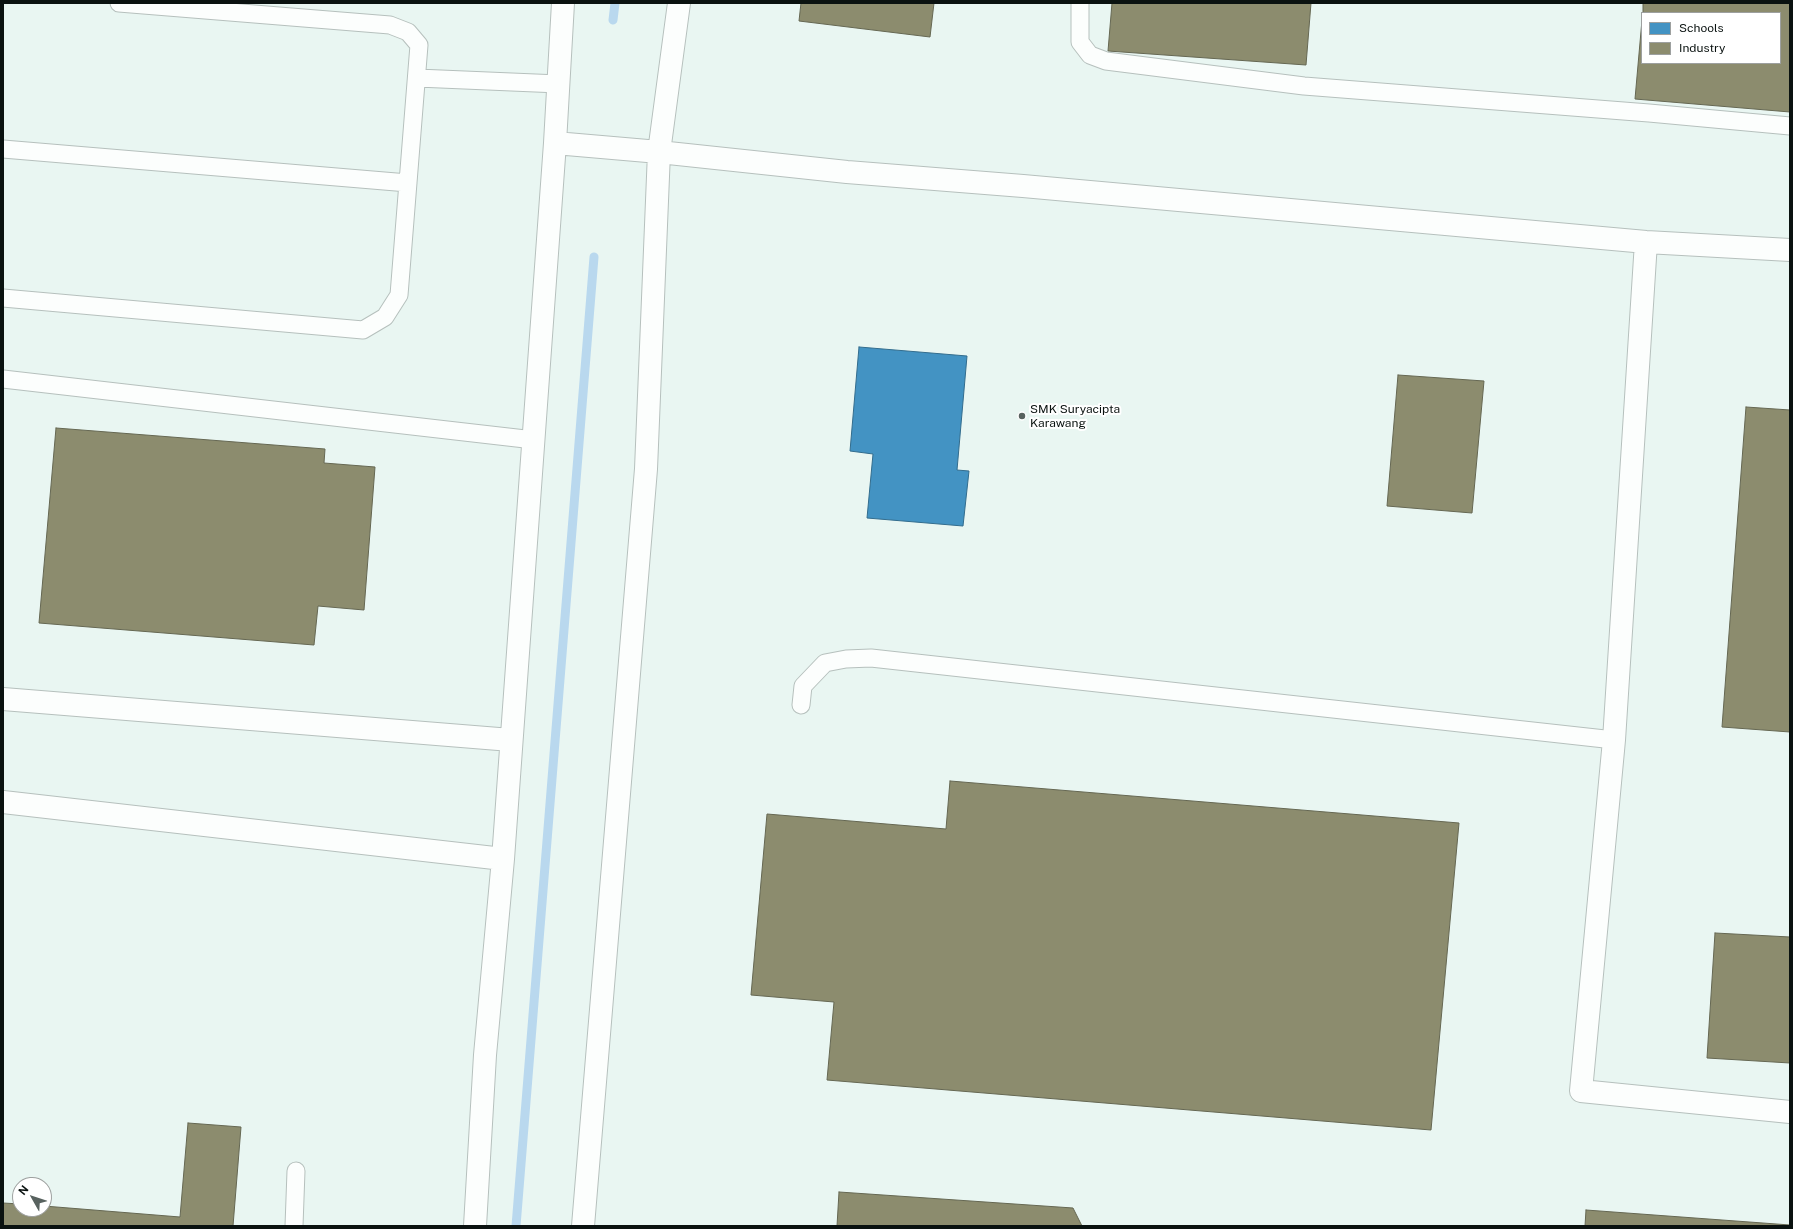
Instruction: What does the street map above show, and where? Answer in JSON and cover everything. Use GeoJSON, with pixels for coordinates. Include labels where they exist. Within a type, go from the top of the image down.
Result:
{"type":"FeatureCollection","features":[{"type":"Feature","properties":{"kind":"street"},"geometry":{"type":"LineString","coordinates":[[475,1226],[485,1055],[503,859],[534,440],[559,84],[563,3]]}},
{"type":"Feature","properties":{"kind":"street"},"geometry":{"type":"LineString","coordinates":[[583,1226],[646,469],[659,152],[679,3]]}},
{"type":"Feature","properties":{"kind":"street"},"geometry":{"type":"LineString","coordinates":[[555,143],[659,152],[847,172],[1023,186],[1646,242],[1790,250]]}},
{"type":"Feature","properties":{"kind":"street"},"geometry":{"type":"LineString","coordinates":[[1646,242],[1614,740],[1581,1091],[1790,1112]]}},
{"type":"Feature","properties":{"kind":"street"},"geometry":{"type":"LineString","coordinates":[[3,699],[512,740]]}},
{"type":"Feature","properties":{"kind":"street"},"geometry":{"type":"LineString","coordinates":[[3,802],[503,859]]}},
{"type":"Feature","properties":{"kind":"lane"},"geometry":{"type":"LineString","coordinates":[[3,298],[363,330],[385,317],[399,296],[419,45],[408,32],[390,25],[118,3]]}},
{"type":"Feature","properties":{"kind":"lane"},"geometry":{"type":"LineString","coordinates":[[1080,3],[1080,42],[1090,55],[1106,62],[1304,86],[1649,113],[1790,126]]}},
{"type":"Feature","properties":{"kind":"lane"},"geometry":{"type":"LineString","coordinates":[[417,78],[559,84]]}},
{"type":"Feature","properties":{"kind":"lane"},"geometry":{"type":"LineString","coordinates":[[3,149],[408,183]]}},
{"type":"Feature","properties":{"kind":"lane"},"geometry":{"type":"LineString","coordinates":[[3,379],[534,440]]}},
{"type":"Feature","properties":{"kind":"lane"},"geometry":{"type":"LineString","coordinates":[[801,705],[803,686],[825,663],[846,658],[871,658],[1614,740]]}},
{"type":"Feature","properties":{"kind":"lane"},"geometry":{"type":"LineString","coordinates":[[294,1226],[296,1171]]}},
{"type":"Feature","properties":{"kind":"building: Schools"},"geometry":{"type":"Polygon","coordinates":[[[859,347],[967,356],[957,470],[969,471],[963,526],[867,518],[873,454],[850,451],[859,347]]]}},
{"type":"Feature","properties":{"kind":"building: Industry"},"geometry":{"type":"Polygon","coordinates":[[[801,3],[934,3],[930,37],[799,21],[801,3]]]}},
{"type":"Feature","properties":{"kind":"building: Industry"},"geometry":{"type":"Polygon","coordinates":[[[1112,3],[1311,3],[1306,65],[1108,51],[1112,3]]]}},
{"type":"Feature","properties":{"kind":"building: Industry"},"geometry":{"type":"Polygon","coordinates":[[[1643,3],[1790,3],[1790,112],[1635,99],[1641,31],[1641,64],[1781,64],[1781,12],[1643,12],[1643,3]]]}},
{"type":"Feature","properties":{"kind":"building: Industry"},"geometry":{"type":"Polygon","coordinates":[[[1398,375],[1484,381],[1472,513],[1387,506],[1398,375]]]}},
{"type":"Feature","properties":{"kind":"building: Industry"},"geometry":{"type":"Polygon","coordinates":[[[1746,407],[1790,410],[1790,732],[1722,727],[1746,407]]]}},
{"type":"Feature","properties":{"kind":"building: Industry"},"geometry":{"type":"Polygon","coordinates":[[[56,428],[325,449],[324,463],[375,467],[364,610],[318,606],[314,645],[39,623],[56,428]]]}},
{"type":"Feature","properties":{"kind":"building: Industry"},"geometry":{"type":"Polygon","coordinates":[[[950,781],[1459,823],[1431,1130],[827,1080],[834,1002],[751,995],[767,814],[946,829],[950,781]]]}},
{"type":"Feature","properties":{"kind":"building: Industry"},"geometry":{"type":"Polygon","coordinates":[[[1715,933],[1790,937],[1790,1063],[1707,1058],[1715,933]]]}},
{"type":"Feature","properties":{"kind":"building: Industry"},"geometry":{"type":"Polygon","coordinates":[[[188,1123],[241,1127],[233,1226],[3,1226],[3,1203],[12,1204],[12,1217],[52,1217],[52,1207],[180,1217],[188,1123]]]}},
{"type":"Feature","properties":{"kind":"building: Industry"},"geometry":{"type":"Polygon","coordinates":[[[839,1192],[1073,1208],[1082,1226],[837,1226],[839,1192]]]}},
{"type":"Feature","properties":{"kind":"building: Industry"},"geometry":{"type":"Polygon","coordinates":[[[1586,1210],[1790,1225],[1790,1226],[1585,1226],[1586,1210]]]}},
{"type":"Feature","properties":{"kind":"waterway"},"geometry":{"type":"LineString","coordinates":[[613,20],[615,3]]}},
{"type":"Feature","properties":{"kind":"waterway"},"geometry":{"type":"LineString","coordinates":[[516,1226],[594,257]]}},
{"type":"Feature","properties":{"kind":"place","name":"SMK Suryacipta Karawang"},"geometry":{"type":"Point","coordinates":[1022,416]}}]}
